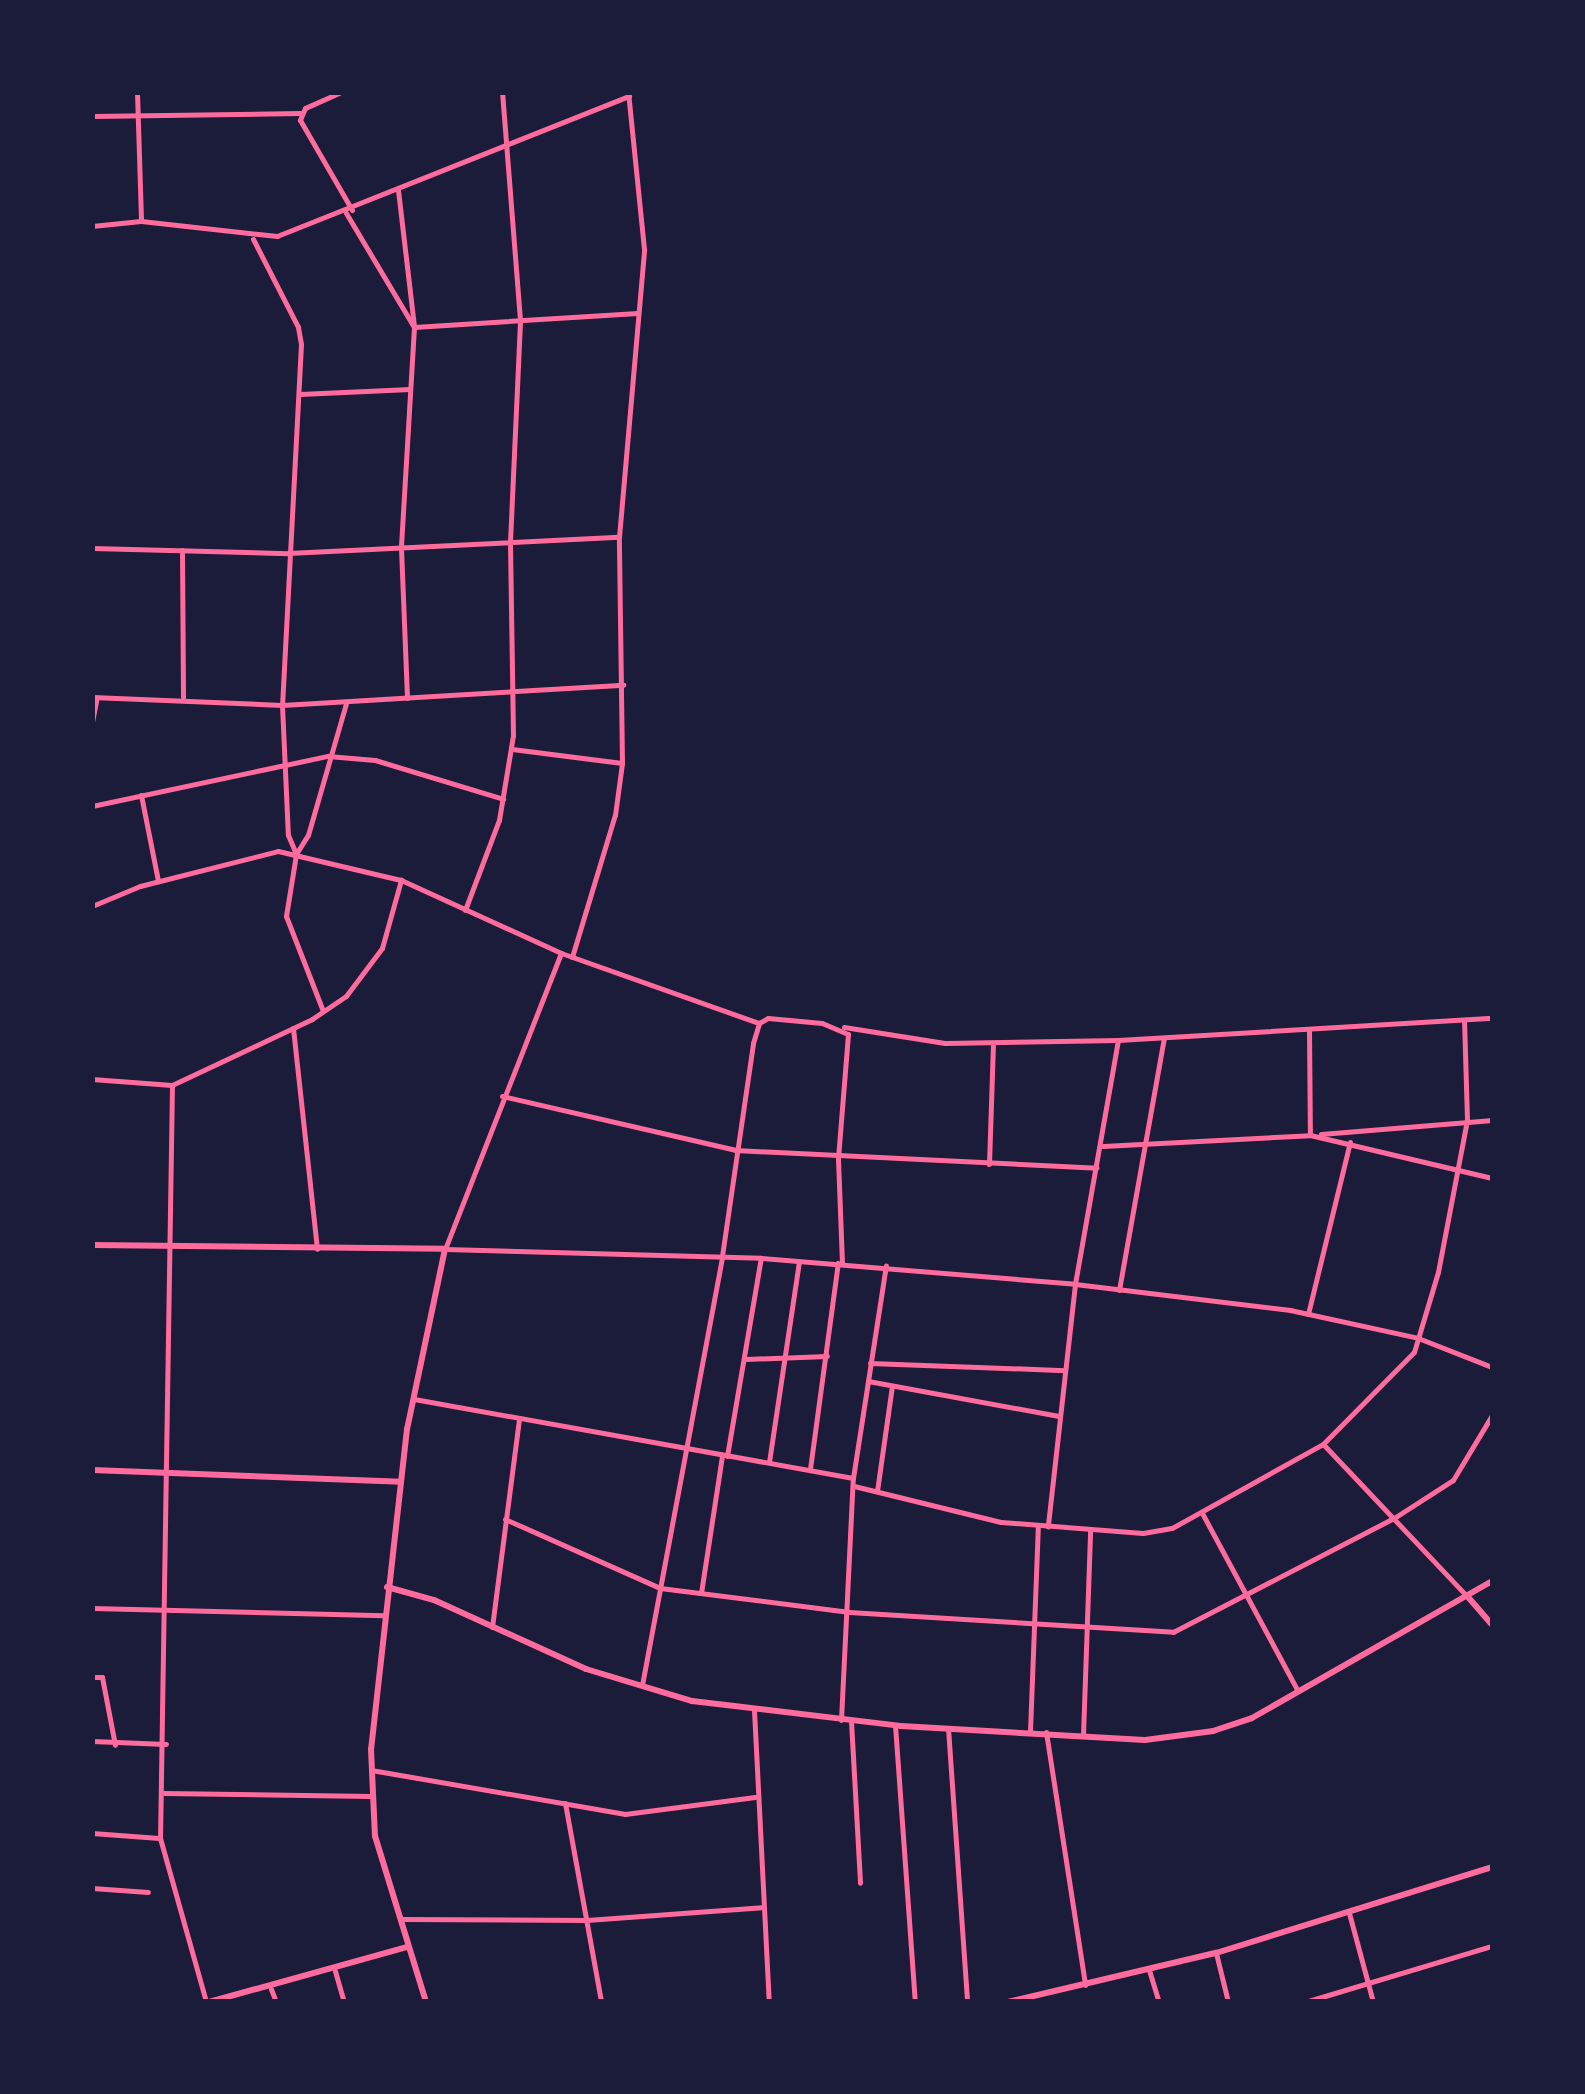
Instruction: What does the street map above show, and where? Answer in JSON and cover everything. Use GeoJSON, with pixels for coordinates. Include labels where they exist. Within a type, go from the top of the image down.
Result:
{"type":"FeatureCollection","features":[{"type":"Feature","properties":{"kind":"street"},"geometry":{"type":"LineString","coordinates":[[137,92],[141,221]]}},
{"type":"Feature","properties":{"kind":"street"},"geometry":{"type":"LineString","coordinates":[[92,116],[138,111],[301,112],[341,92]]}},
{"type":"Feature","properties":{"kind":"street"},"geometry":{"type":"LineString","coordinates":[[465,910],[504,799],[512,748],[510,542],[520,320],[502,92]]}},
{"type":"Feature","properties":{"kind":"street"},"geometry":{"type":"LineString","coordinates":[[92,226],[141,221],[253,238],[349,212],[628,94],[644,204],[620,537],[622,764],[614,815],[572,957]]}},
{"type":"Feature","properties":{"kind":"street"},"geometry":{"type":"LineString","coordinates":[[301,112],[349,212],[414,326]]}},
{"type":"Feature","properties":{"kind":"street"},"geometry":{"type":"LineString","coordinates":[[398,190],[414,326],[400,548],[406,698]]}},
{"type":"Feature","properties":{"kind":"street"},"geometry":{"type":"LineString","coordinates":[[253,238],[298,327],[300,394],[282,705],[288,835],[296,854]]}},
{"type":"Feature","properties":{"kind":"street"},"geometry":{"type":"LineString","coordinates":[[414,326],[638,314]]}},
{"type":"Feature","properties":{"kind":"street"},"geometry":{"type":"LineString","coordinates":[[300,394],[410,389]]}},
{"type":"Feature","properties":{"kind":"street"},"geometry":{"type":"LineString","coordinates":[[92,548],[288,553],[620,537]]}},
{"type":"Feature","properties":{"kind":"street"},"geometry":{"type":"LineString","coordinates":[[182,550],[182,698]]}},
{"type":"Feature","properties":{"kind":"street"},"geometry":{"type":"LineString","coordinates":[[92,722],[95,697],[282,705],[624,685]]}},
{"type":"Feature","properties":{"kind":"street"},"geometry":{"type":"LineString","coordinates":[[323,1011],[286,916],[296,854],[308,835],[346,703]]}},
{"type":"Feature","properties":{"kind":"street"},"geometry":{"type":"LineString","coordinates":[[512,748],[622,764]]}},
{"type":"Feature","properties":{"kind":"street"},"geometry":{"type":"LineString","coordinates":[[92,806],[328,756],[375,760],[504,799]]}},
{"type":"Feature","properties":{"kind":"street"},"geometry":{"type":"LineString","coordinates":[[141,795],[158,880]]}},
{"type":"Feature","properties":{"kind":"street"},"geometry":{"type":"LineString","coordinates":[[92,906],[158,880],[278,851],[401,880],[572,957],[759,1023],[844,1027],[945,1043],[993,1043],[1164,1038],[1492,1018]]}},
{"type":"Feature","properties":{"kind":"street"},"geometry":{"type":"LineString","coordinates":[[92,1079],[172,1085],[323,1011],[346,996],[382,948],[401,880]]}},
{"type":"Feature","properties":{"kind":"street"},"geometry":{"type":"LineString","coordinates":[[426,2002],[398,1919],[371,1796],[387,1588],[414,1398],[444,1248],[464,1212],[502,1096],[562,953]]}},
{"type":"Feature","properties":{"kind":"street"},"geometry":{"type":"LineString","coordinates":[[414,1398],[810,1469],[876,1491],[1038,1525],[1158,1530],[1202,1513],[1323,1444],[1358,1415],[1414,1352],[1467,1120],[1464,1021]]}},
{"type":"Feature","properties":{"kind":"street"},"geometry":{"type":"LineString","coordinates":[[641,1687],[722,1256],[735,1150],[759,1023]]}},
{"type":"Feature","properties":{"kind":"street"},"geometry":{"type":"LineString","coordinates":[[810,1469],[840,1263],[838,1159],[844,1027]]}},
{"type":"Feature","properties":{"kind":"street"},"geometry":{"type":"LineString","coordinates":[[294,1028],[318,1250]]}},
{"type":"Feature","properties":{"kind":"street"},"geometry":{"type":"LineString","coordinates":[[1308,1030],[1310,1135]]}},
{"type":"Feature","properties":{"kind":"street"},"geometry":{"type":"LineString","coordinates":[[1119,1290],[1164,1038]]}},
{"type":"Feature","properties":{"kind":"street"},"geometry":{"type":"LineString","coordinates":[[1048,1526],[1075,1284],[1103,1146],[1118,1040]]}},
{"type":"Feature","properties":{"kind":"street"},"geometry":{"type":"LineString","coordinates":[[989,1164],[993,1043]]}},
{"type":"Feature","properties":{"kind":"street"},"geometry":{"type":"LineString","coordinates":[[172,1085],[166,1744],[160,1838],[207,2002],[335,1972],[408,1948]]}},
{"type":"Feature","properties":{"kind":"street"},"geometry":{"type":"LineString","coordinates":[[502,1096],[735,1150],[838,1159],[1097,1168]]}},
{"type":"Feature","properties":{"kind":"street"},"geometry":{"type":"LineString","coordinates":[[1103,1146],[1492,1120]]}},
{"type":"Feature","properties":{"kind":"street"},"geometry":{"type":"LineString","coordinates":[[1310,1135],[1350,1141],[1492,1178]]}},
{"type":"Feature","properties":{"kind":"street"},"geometry":{"type":"LineString","coordinates":[[1308,1314],[1350,1141]]}},
{"type":"Feature","properties":{"kind":"street"},"geometry":{"type":"LineString","coordinates":[[92,1245],[318,1250],[444,1248],[722,1256],[886,1266],[1075,1284],[1308,1314],[1418,1338],[1492,1366]]}},
{"type":"Feature","properties":{"kind":"street"},"geometry":{"type":"LineString","coordinates":[[700,1593],[746,1359],[761,1258]]}},
{"type":"Feature","properties":{"kind":"street"},"geometry":{"type":"LineString","coordinates":[[769,1462],[800,1260]]}},
{"type":"Feature","properties":{"kind":"street"},"geometry":{"type":"LineString","coordinates":[[841,1720],[854,1482],[886,1266]]}},
{"type":"Feature","properties":{"kind":"street"},"geometry":{"type":"LineString","coordinates":[[746,1359],[827,1356]]}},
{"type":"Feature","properties":{"kind":"street"},"geometry":{"type":"LineString","coordinates":[[870,1363],[1064,1370]]}},
{"type":"Feature","properties":{"kind":"street"},"geometry":{"type":"LineString","coordinates":[[868,1381],[1059,1416]]}},
{"type":"Feature","properties":{"kind":"street"},"geometry":{"type":"LineString","coordinates":[[876,1491],[892,1386]]}},
{"type":"Feature","properties":{"kind":"street"},"geometry":{"type":"LineString","coordinates":[[505,1519],[660,1588],[848,1612],[1173,1632],[1247,1598],[1394,1518],[1453,1480],[1492,1415]]}},
{"type":"Feature","properties":{"kind":"street"},"geometry":{"type":"LineString","coordinates":[[492,1627],[519,1419]]}},
{"type":"Feature","properties":{"kind":"street"},"geometry":{"type":"LineString","coordinates":[[1323,1444],[1492,1625]]}},
{"type":"Feature","properties":{"kind":"street"},"geometry":{"type":"LineString","coordinates":[[92,1470],[168,1476],[306,1475],[401,1482]]}},
{"type":"Feature","properties":{"kind":"street"},"geometry":{"type":"LineString","coordinates":[[1202,1513],[1299,1692]]}},
{"type":"Feature","properties":{"kind":"street"},"geometry":{"type":"LineString","coordinates":[[1030,1731],[1038,1525]]}},
{"type":"Feature","properties":{"kind":"street"},"geometry":{"type":"LineString","coordinates":[[1083,1735],[1090,1530]]}},
{"type":"Feature","properties":{"kind":"street"},"geometry":{"type":"LineString","coordinates":[[387,1588],[641,1687],[754,1710],[894,1725],[1145,1740],[1213,1732],[1299,1692],[1492,1582]]}},
{"type":"Feature","properties":{"kind":"street"},"geometry":{"type":"LineString","coordinates":[[92,1608],[384,1616]]}},
{"type":"Feature","properties":{"kind":"street"},"geometry":{"type":"LineString","coordinates":[[92,1678],[102,1677],[115,1745]]}},
{"type":"Feature","properties":{"kind":"street"},"geometry":{"type":"LineString","coordinates":[[754,1710],[754,1797],[769,2002]]}},
{"type":"Feature","properties":{"kind":"street"},"geometry":{"type":"LineString","coordinates":[[850,1721],[860,1882]]}},
{"type":"Feature","properties":{"kind":"street"},"geometry":{"type":"LineString","coordinates":[[894,1725],[915,2002]]}},
{"type":"Feature","properties":{"kind":"street"},"geometry":{"type":"LineString","coordinates":[[948,1728],[966,2002]]}},
{"type":"Feature","properties":{"kind":"street"},"geometry":{"type":"LineString","coordinates":[[1046,1732],[1085,1985]]}},
{"type":"Feature","properties":{"kind":"street"},"geometry":{"type":"LineString","coordinates":[[92,1741],[115,1745],[166,1744]]}},
{"type":"Feature","properties":{"kind":"street"},"geometry":{"type":"LineString","coordinates":[[371,1770],[625,1814],[754,1797]]}},
{"type":"Feature","properties":{"kind":"street"},"geometry":{"type":"LineString","coordinates":[[163,1794],[371,1796]]}},
{"type":"Feature","properties":{"kind":"street"},"geometry":{"type":"LineString","coordinates":[[565,1802],[601,2002]]}},
{"type":"Feature","properties":{"kind":"street"},"geometry":{"type":"LineString","coordinates":[[92,1833],[160,1838]]}},
{"type":"Feature","properties":{"kind":"street"},"geometry":{"type":"LineString","coordinates":[[1008,2002],[1216,1953],[1492,1868]]}},
{"type":"Feature","properties":{"kind":"street"},"geometry":{"type":"LineString","coordinates":[[92,1888],[148,1892]]}},
{"type":"Feature","properties":{"kind":"street"},"geometry":{"type":"LineString","coordinates":[[398,1919],[587,1920],[762,1906]]}},
{"type":"Feature","properties":{"kind":"street"},"geometry":{"type":"LineString","coordinates":[[1349,1913],[1374,2002]]}},
{"type":"Feature","properties":{"kind":"street"},"geometry":{"type":"LineString","coordinates":[[1305,2002],[1368,1980],[1492,1946]]}},
{"type":"Feature","properties":{"kind":"street"},"geometry":{"type":"LineString","coordinates":[[1216,1953],[1228,2002]]}},
{"type":"Feature","properties":{"kind":"street"},"geometry":{"type":"LineString","coordinates":[[1149,1970],[1159,2002]]}},
{"type":"Feature","properties":{"kind":"street"},"geometry":{"type":"LineString","coordinates":[[335,1972],[344,2002]]}},
{"type":"Feature","properties":{"kind":"street"},"geometry":{"type":"LineString","coordinates":[[271,1989],[276,2002]]}}]}
